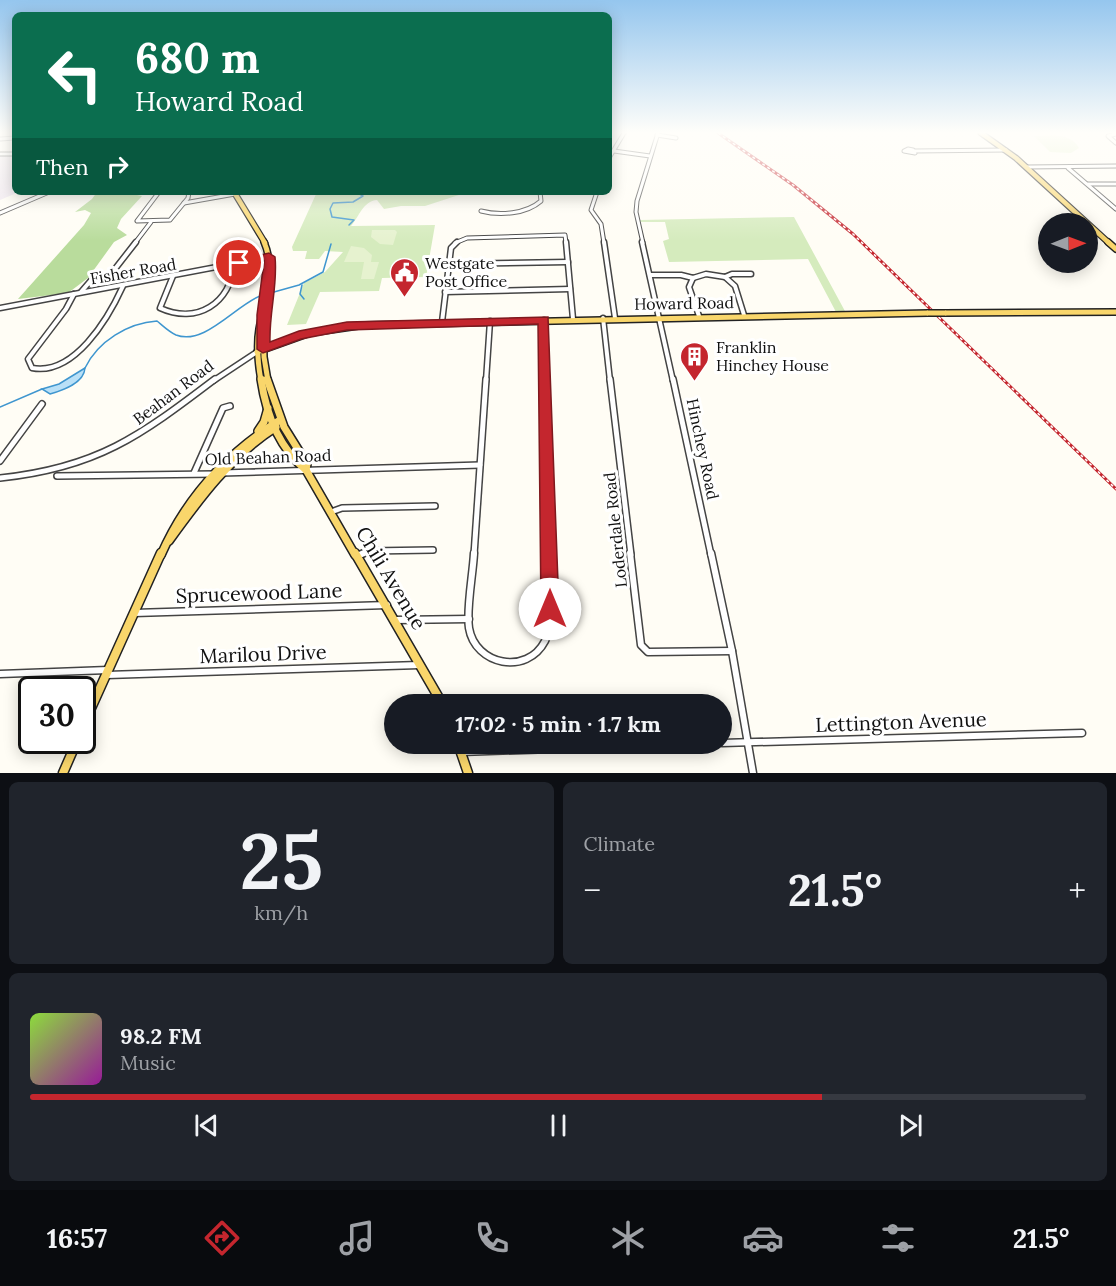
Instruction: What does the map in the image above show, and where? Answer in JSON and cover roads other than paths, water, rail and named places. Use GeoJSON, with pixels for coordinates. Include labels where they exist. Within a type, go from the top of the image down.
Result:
{"type":"FeatureCollection","features":[{"type":"Feature","properties":{"kind":"main road"},"geometry":{"type":"LineString","coordinates":[[1029,169],[1116,249]]}},
{"type":"Feature","properties":{"kind":"main road","name":"Chili Avenue"},"geometry":{"type":"LineString","coordinates":[[235,195],[259,231],[271,269],[259,327],[260,383],[268,408],[298,466],[306,470],[437,694]]}},
{"type":"Feature","properties":{"kind":"main road","name":"Howard Road"},"geometry":{"type":"LineString","coordinates":[[260,350],[299,335],[337,327],[441,322],[744,315],[1116,312]]}},
{"type":"Feature","properties":{"kind":"main road","name":"Chili Avenue"},"geometry":{"type":"LineString","coordinates":[[260,350],[277,424]]}},
{"type":"Feature","properties":{"kind":"main road"},"geometry":{"type":"LineString","coordinates":[[96,697],[174,525],[218,473],[253,437],[264,422],[268,408]]}},
{"type":"Feature","properties":{"kind":"main road"},"geometry":{"type":"LineString","coordinates":[[253,437],[277,424]]}},
{"type":"Feature","properties":{"kind":"main road"},"geometry":{"type":"LineString","coordinates":[[218,473],[277,424]]}},
{"type":"Feature","properties":{"kind":"main road"},"geometry":{"type":"LineString","coordinates":[[63,773],[71,754]]}},
{"type":"Feature","properties":{"kind":"main road"},"geometry":{"type":"LineString","coordinates":[[461,754],[468,773]]}},
{"type":"Feature","properties":{"kind":"street","name":"Hinchey Road"},"geometry":{"type":"LineString","coordinates":[[646,169],[635,211],[732,651],[753,773]]}},
{"type":"Feature","properties":{"kind":"street"},"geometry":{"type":"LineString","coordinates":[[1070,169],[1116,209]]}},
{"type":"Feature","properties":{"kind":"street"},"geometry":{"type":"LineString","coordinates":[[1088,184],[1116,184]]}},
{"type":"Feature","properties":{"kind":"street"},"geometry":{"type":"LineString","coordinates":[[0,213],[43,195]]}},
{"type":"Feature","properties":{"kind":"street"},"geometry":{"type":"LineString","coordinates":[[157,195],[137,220],[151,222],[171,220],[188,195]]}},
{"type":"Feature","properties":{"kind":"street"},"geometry":{"type":"LineString","coordinates":[[184,203],[224,195]]}},
{"type":"Feature","properties":{"kind":"street"},"geometry":{"type":"LineString","coordinates":[[481,211],[513,212],[530,209],[541,201],[540,195]]}},
{"type":"Feature","properties":{"kind":"street"},"geometry":{"type":"LineString","coordinates":[[596,195],[591,210],[601,224],[615,318]]}},
{"type":"Feature","properties":{"kind":"street"},"geometry":{"type":"LineString","coordinates":[[1109,202],[1116,202]]}},
{"type":"Feature","properties":{"kind":"street"},"geometry":{"type":"LineString","coordinates":[[81,292],[92,279],[113,272],[151,222]]}},
{"type":"Feature","properties":{"kind":"street"},"geometry":{"type":"LineString","coordinates":[[441,322],[452,245],[462,238],[565,236],[573,319]]}},
{"type":"Feature","properties":{"kind":"street","name":"Fisher Road"},"geometry":{"type":"LineString","coordinates":[[0,308],[269,257]]}},
{"type":"Feature","properties":{"kind":"street"},"geometry":{"type":"LineString","coordinates":[[448,264],[568,261]]}},
{"type":"Feature","properties":{"kind":"street"},"geometry":{"type":"LineString","coordinates":[[173,276],[160,302],[160,308],[167,311],[200,313],[213,308],[220,301],[234,273],[234,264]]}},
{"type":"Feature","properties":{"kind":"street"},"geometry":{"type":"LineString","coordinates":[[650,275],[681,275],[693,278],[706,274],[725,277],[732,274],[751,274]]}},
{"type":"Feature","properties":{"kind":"street"},"geometry":{"type":"LineString","coordinates":[[725,277],[735,286],[744,315]]}},
{"type":"Feature","properties":{"kind":"street"},"geometry":{"type":"LineString","coordinates":[[693,278],[689,287],[699,316]]}},
{"type":"Feature","properties":{"kind":"street"},"geometry":{"type":"LineString","coordinates":[[74,294],[66,309],[28,359],[29,366],[32,368],[44,369],[61,365],[77,353],[115,302],[123,286]]}},
{"type":"Feature","properties":{"kind":"street"},"geometry":{"type":"LineString","coordinates":[[445,292],[570,289]]}},
{"type":"Feature","properties":{"kind":"street","name":"Loderdale Road"},"geometry":{"type":"LineString","coordinates":[[603,318],[641,645],[648,652],[732,651]]}},
{"type":"Feature","properties":{"kind":"street"},"geometry":{"type":"LineString","coordinates":[[490,321],[469,619],[470,634],[474,644],[480,652],[497,662],[530,658],[539,651],[549,633],[550,582],[544,320]]}},
{"type":"Feature","properties":{"kind":"street","name":"Beahan Road"},"geometry":{"type":"LineString","coordinates":[[0,477],[54,470],[113,448],[150,428],[218,375],[260,350]]}},
{"type":"Feature","properties":{"kind":"street"},"geometry":{"type":"LineString","coordinates":[[0,462],[42,404]]}},
{"type":"Feature","properties":{"kind":"street"},"geometry":{"type":"LineString","coordinates":[[194,473],[223,408],[230,406]]}},
{"type":"Feature","properties":{"kind":"street","name":"Old Beahan Road"},"geometry":{"type":"LineString","coordinates":[[57,476],[480,465]]}},
{"type":"Feature","properties":{"kind":"street"},"geometry":{"type":"LineString","coordinates":[[331,512],[342,508],[435,506]]}},
{"type":"Feature","properties":{"kind":"street"},"geometry":{"type":"LineString","coordinates":[[357,556],[369,551],[433,550]]}},
{"type":"Feature","properties":{"kind":"street","name":"Sprucewood Lane"},"geometry":{"type":"LineString","coordinates":[[134,614],[387,605]]}},
{"type":"Feature","properties":{"kind":"street"},"geometry":{"type":"LineString","coordinates":[[395,620],[469,619]]}},
{"type":"Feature","properties":{"kind":"street","name":"Marilou Drive"},"geometry":{"type":"LineString","coordinates":[[0,674],[422,665]]}},
{"type":"Feature","properties":{"kind":"street","name":"Lettington Avenue"},"geometry":{"type":"LineString","coordinates":[[732,743],[1082,733]]}},
{"type":"Feature","properties":{"kind":"water"},"geometry":{"type":"Polygon","coordinates":[[[85,368],[81,378],[67,388],[50,394],[42,389],[59,384],[85,368]]]}},
{"type":"Feature","properties":{"kind":"waterway"},"geometry":{"type":"LineString","coordinates":[[349,225],[354,220],[332,217],[330,209],[333,203],[353,202],[363,196],[361,195]]}},
{"type":"Feature","properties":{"kind":"waterway"},"geometry":{"type":"LineString","coordinates":[[274,292],[299,285],[323,272],[331,244]]}},
{"type":"Feature","properties":{"kind":"waterway"},"geometry":{"type":"LineString","coordinates":[[302,285],[300,294],[304,299]]}},
{"type":"Feature","properties":{"kind":"waterway"},"geometry":{"type":"LineString","coordinates":[[85,368],[106,342],[135,325],[157,321],[176,335],[187,337],[197,335],[260,296]]}},
{"type":"Feature","properties":{"kind":"waterway"},"geometry":{"type":"LineString","coordinates":[[0,407],[42,389]]}},
{"type":"Feature","properties":{"kind":"railway"},"geometry":{"type":"LineString","coordinates":[[770,169],[853,234],[1116,489]]}},
{"type":"Feature","properties":{"kind":"place","name":"Westgate Post Office"},"geometry":{"type":"Point","coordinates":[404,298]}},
{"type":"Feature","properties":{"kind":"place","name":"Franklin Hinchey House"},"geometry":{"type":"Point","coordinates":[695,382]}}]}
